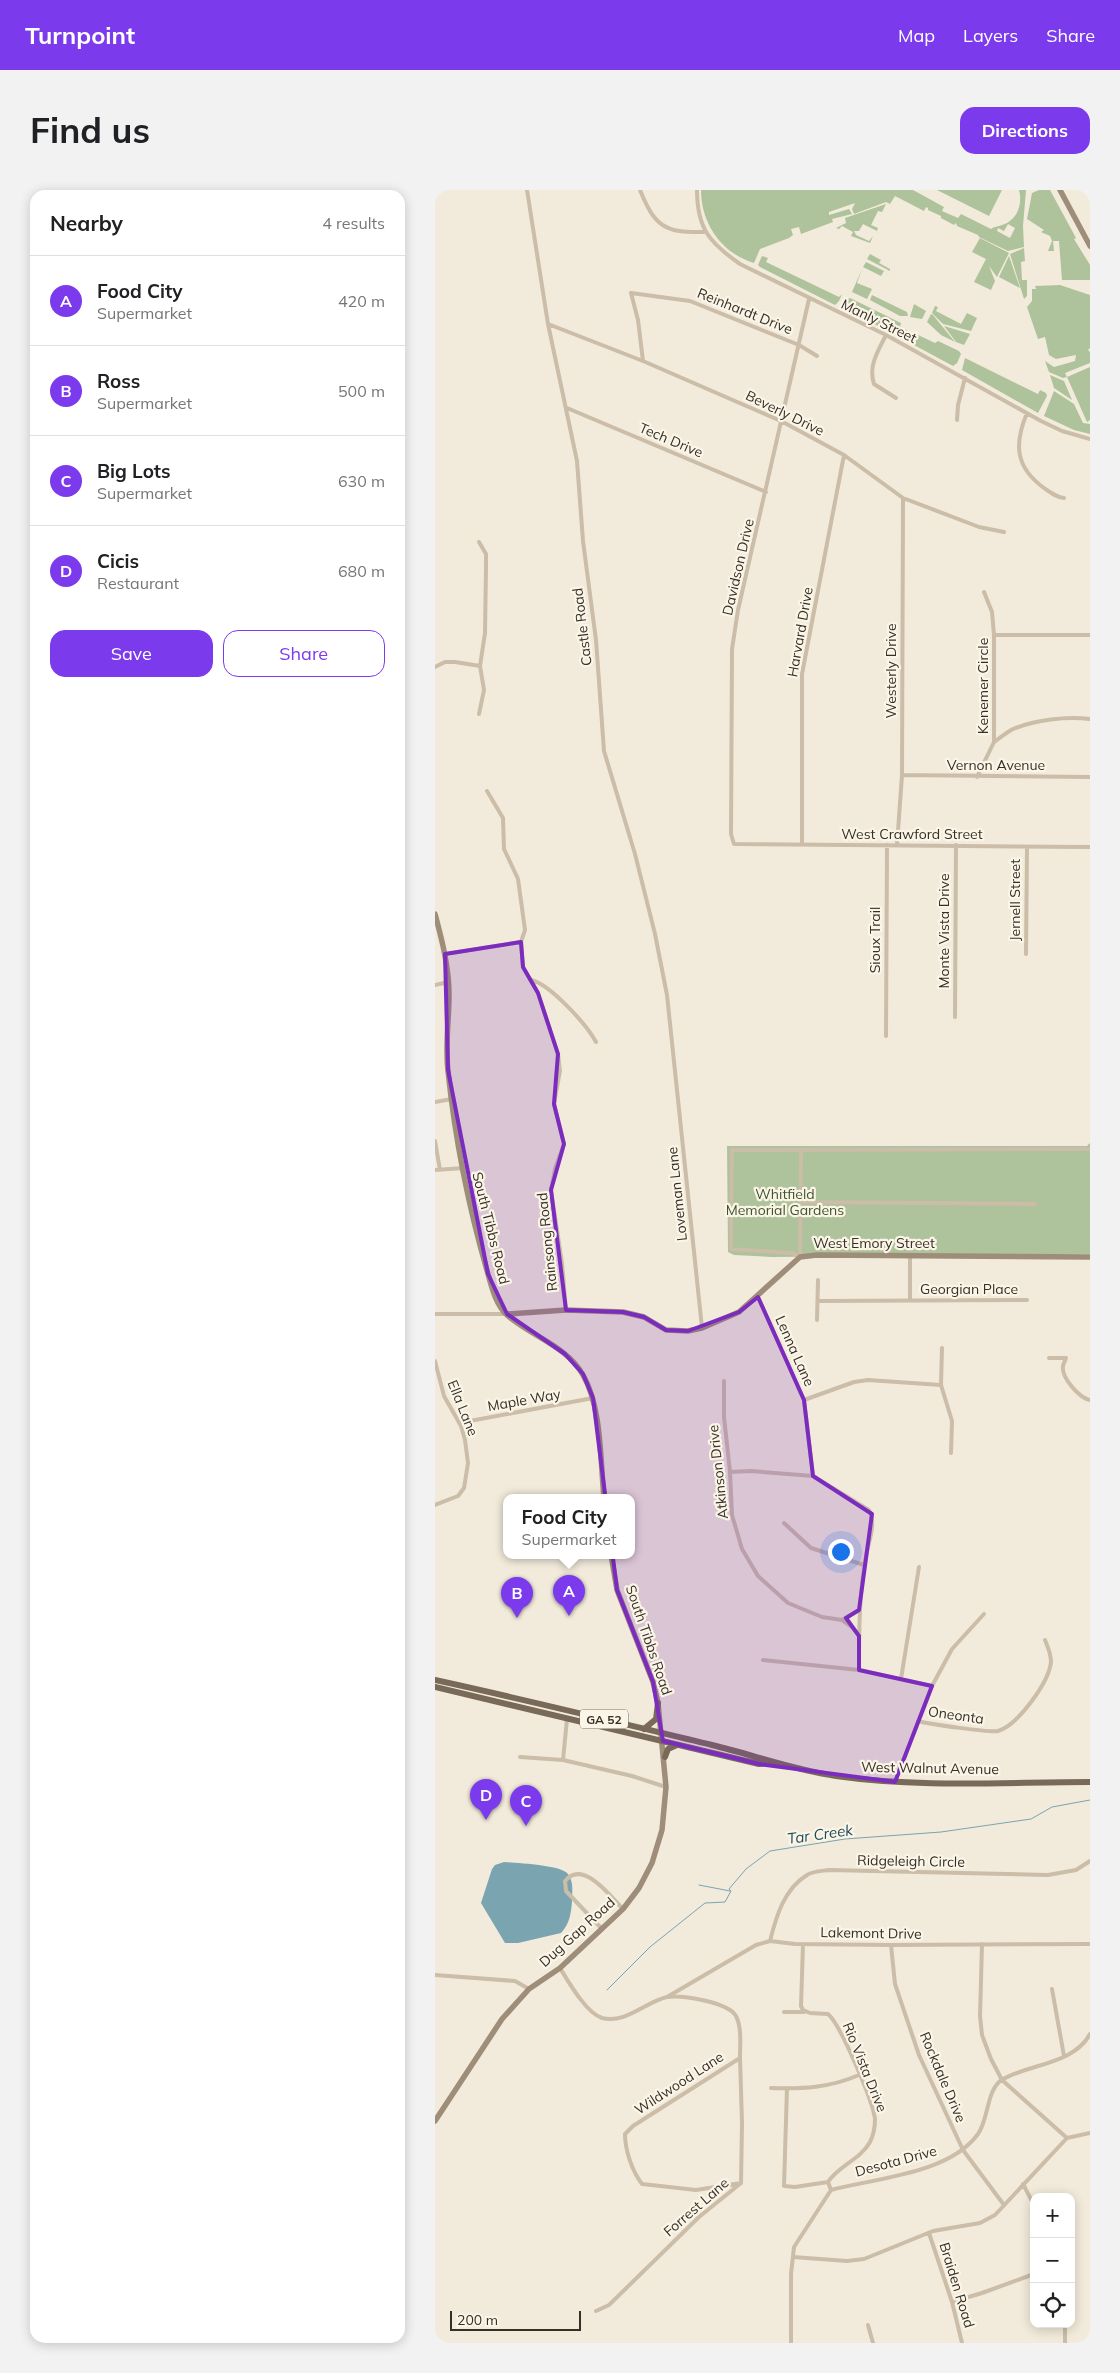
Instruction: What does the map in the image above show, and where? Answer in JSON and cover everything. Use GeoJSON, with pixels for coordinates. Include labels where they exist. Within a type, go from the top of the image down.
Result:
{"type":"FeatureCollection","features":[{"type":"Feature","properties":{"kind":"main road","name":"West Walnut Avenue"},"geometry":{"type":"LineString","coordinates":[[435,1680],[760,1757],[772,1763],[835,1776],[895,1782],[1090,1782]]}},
{"type":"Feature","properties":{"kind":"main road","name":"West Walnut Avenue"},"geometry":{"type":"LineString","coordinates":[[435,1687],[759,1764],[772,1763]]}},
{"type":"Feature","properties":{"kind":"main road"},"geometry":{"type":"LineString","coordinates":[[644,1729],[656,1719],[658,1703]]}},
{"type":"Feature","properties":{"kind":"main road"},"geometry":{"type":"LineString","coordinates":[[665,1757],[668,1749],[678,1745]]}},
{"type":"Feature","properties":{"kind":"street","name":"Castle Road"},"geometry":{"type":"LineString","coordinates":[[527,190],[548,324],[577,461],[583,549],[596,640],[604,751],[627,827],[655,934],[667,995],[674,1058]]}},
{"type":"Feature","properties":{"kind":"street"},"geometry":{"type":"LineString","coordinates":[[639,190],[657,223],[677,232],[704,232],[697,202],[697,190]]}},
{"type":"Feature","properties":{"kind":"street"},"geometry":{"type":"LineString","coordinates":[[1059,190],[1090,246]]}},
{"type":"Feature","properties":{"kind":"street","name":"Manly Street"},"geometry":{"type":"LineString","coordinates":[[704,232],[722,251],[740,264],[886,335],[1062,431],[1090,439]]}},
{"type":"Feature","properties":{"kind":"street","name":"Reinhardt Drive"},"geometry":{"type":"LineString","coordinates":[[643,362],[638,320],[631,294],[690,301],[799,345],[817,356]]}},
{"type":"Feature","properties":{"kind":"street","name":"Davidson Drive"},"geometry":{"type":"LineString","coordinates":[[735,844],[731,834],[732,649],[739,610],[809,299]]}},
{"type":"Feature","properties":{"kind":"street","name":"Beverly Drive"},"geometry":{"type":"LineString","coordinates":[[548,324],[781,421],[844,455],[903,498],[979,526],[1004,532]]}},
{"type":"Feature","properties":{"kind":"street"},"geometry":{"type":"LineString","coordinates":[[886,335],[872,365],[871,374],[874,384],[896,398]]}},
{"type":"Feature","properties":{"kind":"street"},"geometry":{"type":"LineString","coordinates":[[957,420],[958,405],[965,378]]}},
{"type":"Feature","properties":{"kind":"street","name":"Tech Drive"},"geometry":{"type":"LineString","coordinates":[[567,408],[766,492]]}},
{"type":"Feature","properties":{"kind":"street"},"geometry":{"type":"LineString","coordinates":[[1027,413],[1019,435],[1018,452],[1021,461],[1038,484],[1055,496],[1065,498]]}},
{"type":"Feature","properties":{"kind":"street","name":"Harvard Drive"},"geometry":{"type":"LineString","coordinates":[[801,844],[802,674],[844,455]]}},
{"type":"Feature","properties":{"kind":"street","name":"Westerly Drive"},"geometry":{"type":"LineString","coordinates":[[897,844],[902,775],[903,498]]}},
{"type":"Feature","properties":{"kind":"street"},"geometry":{"type":"LineString","coordinates":[[479,542],[486,554],[485,633],[480,666],[484,690],[479,714]]}},
{"type":"Feature","properties":{"kind":"street","name":"Kenemer Circle"},"geometry":{"type":"LineString","coordinates":[[977,776],[994,742],[994,635],[992,612],[984,592]]}},
{"type":"Feature","properties":{"kind":"street"},"geometry":{"type":"LineString","coordinates":[[994,635],[1090,635]]}},
{"type":"Feature","properties":{"kind":"street"},"geometry":{"type":"LineString","coordinates":[[435,667],[445,662],[480,666]]}},
{"type":"Feature","properties":{"kind":"street"},"geometry":{"type":"LineString","coordinates":[[994,742],[1012,729],[1038,722],[1080,718],[1090,719]]}},
{"type":"Feature","properties":{"kind":"street","name":"Vernon Avenue"},"geometry":{"type":"LineString","coordinates":[[902,775],[1090,776]]}},
{"type":"Feature","properties":{"kind":"street","name":"Rainsong Road"},"geometry":{"type":"LineString","coordinates":[[487,791],[503,818],[504,849],[518,879],[525,930],[521,942],[523,967],[531,980],[549,1023],[558,1054],[560,1071],[554,1104],[564,1144],[555,1169],[551,1190],[562,1262],[566,1310]]}},
{"type":"Feature","properties":{"kind":"street","name":"West Crawford Street"},"geometry":{"type":"LineString","coordinates":[[735,844],[1090,847]]}},
{"type":"Feature","properties":{"kind":"street","name":"Sioux Trail"},"geometry":{"type":"LineString","coordinates":[[886,1036],[887,845]]}},
{"type":"Feature","properties":{"kind":"street","name":"Monte Vista Drive"},"geometry":{"type":"LineString","coordinates":[[955,1017],[956,845]]}},
{"type":"Feature","properties":{"kind":"street","name":"Jernell Street"},"geometry":{"type":"LineString","coordinates":[[1026,954],[1027,847]]}},
{"type":"Feature","properties":{"kind":"street","name":"South Tibbs Road"},"geometry":{"type":"LineString","coordinates":[[435,914],[445,954],[449,982],[447,1053],[452,1099],[464,1168],[488,1274],[497,1300],[507,1314],[565,1354],[583,1374],[593,1398],[604,1494]]}},
{"type":"Feature","properties":{"kind":"street"},"geometry":{"type":"LineString","coordinates":[[445,954],[521,942]]}},
{"type":"Feature","properties":{"kind":"street"},"geometry":{"type":"LineString","coordinates":[[531,980],[557,998],[587,1027],[596,1042]]}},
{"type":"Feature","properties":{"kind":"street"},"geometry":{"type":"LineString","coordinates":[[435,985],[449,982]]}},
{"type":"Feature","properties":{"kind":"street","name":"Loveman Lane"},"geometry":{"type":"LineString","coordinates":[[674,1058],[702,1328]]}},
{"type":"Feature","properties":{"kind":"street"},"geometry":{"type":"LineString","coordinates":[[435,1102],[452,1099]]}},
{"type":"Feature","properties":{"kind":"street"},"geometry":{"type":"LineString","coordinates":[[435,1141],[437,1170],[464,1168]]}},
{"type":"Feature","properties":{"kind":"street"},"geometry":{"type":"LineString","coordinates":[[801,1151],[800,1257],[792,1253],[731,1249],[732,1150],[1090,1149]]}},
{"type":"Feature","properties":{"kind":"street"},"geometry":{"type":"LineString","coordinates":[[800,1202],[1035,1204]]}},
{"type":"Feature","properties":{"kind":"street","name":"West Emory Street"},"geometry":{"type":"LineString","coordinates":[[507,1314],[566,1310],[623,1312],[644,1317],[666,1330],[675,1331],[702,1328],[739,1312],[758,1297],[800,1257],[817,1255],[1090,1257]]}},
{"type":"Feature","properties":{"kind":"street","name":"Georgian Place"},"geometry":{"type":"LineString","coordinates":[[910,1256],[910,1300]]}},
{"type":"Feature","properties":{"kind":"street"},"geometry":{"type":"LineString","coordinates":[[817,1320],[818,1280]]}},
{"type":"Feature","properties":{"kind":"street","name":"Lenna Lane"},"geometry":{"type":"LineString","coordinates":[[758,1297],[805,1400],[813,1476]]}},
{"type":"Feature","properties":{"kind":"street","name":"Georgian Place"},"geometry":{"type":"LineString","coordinates":[[818,1301],[1027,1300]]}},
{"type":"Feature","properties":{"kind":"street"},"geometry":{"type":"LineString","coordinates":[[435,1314],[507,1314]]}},
{"type":"Feature","properties":{"kind":"street"},"geometry":{"type":"LineString","coordinates":[[942,1348],[941,1385],[952,1421],[951,1453]]}},
{"type":"Feature","properties":{"kind":"street"},"geometry":{"type":"LineString","coordinates":[[1049,1358],[1066,1358],[1063,1365],[1064,1372],[1077,1392],[1085,1399],[1090,1400]]}},
{"type":"Feature","properties":{"kind":"street","name":"Ella Lane"},"geometry":{"type":"LineString","coordinates":[[435,1361],[444,1396],[459,1423],[465,1440],[467,1478],[464,1488],[458,1496],[435,1505]]}},
{"type":"Feature","properties":{"kind":"street"},"geometry":{"type":"LineString","coordinates":[[805,1400],[854,1382],[868,1380],[941,1385]]}},
{"type":"Feature","properties":{"kind":"street","name":"Atkinson Drive"},"geometry":{"type":"LineString","coordinates":[[723,1382],[723,1417],[730,1472],[731,1515],[741,1549],[758,1576],[788,1603],[822,1617],[842,1620]]}},
{"type":"Feature","properties":{"kind":"street","name":"Maple Way"},"geometry":{"type":"LineString","coordinates":[[459,1423],[593,1398]]}},
{"type":"Feature","properties":{"kind":"street"},"geometry":{"type":"LineString","coordinates":[[730,1472],[751,1471],[813,1476],[869,1510],[873,1524],[864,1565],[859,1610],[859,1670]]}},
{"type":"Feature","properties":{"kind":"street"},"geometry":{"type":"LineString","coordinates":[[784,1523],[811,1548],[864,1565]]}},
{"type":"Feature","properties":{"kind":"street","name":"South Tibbs Road"},"geometry":{"type":"LineString","coordinates":[[612,1559],[617,1590],[653,1682],[662,1733]]}},
{"type":"Feature","properties":{"kind":"street"},"geometry":{"type":"LineString","coordinates":[[901,1679],[919,1568]]}},
{"type":"Feature","properties":{"kind":"street"},"geometry":{"type":"LineString","coordinates":[[859,1610],[842,1620],[852,1627],[859,1636]]}},
{"type":"Feature","properties":{"kind":"street"},"geometry":{"type":"LineString","coordinates":[[895,1782],[932,1686],[952,1649],[984,1614]]}},
{"type":"Feature","properties":{"kind":"street","name":"Oneonta"},"geometry":{"type":"LineString","coordinates":[[918,1721],[988,1731],[1003,1729],[1024,1712],[1048,1672],[1051,1656],[1045,1640]]}},
{"type":"Feature","properties":{"kind":"street"},"geometry":{"type":"LineString","coordinates":[[763,1660],[859,1670],[932,1686]]}},
{"type":"Feature","properties":{"kind":"street"},"geometry":{"type":"LineString","coordinates":[[563,1760],[567,1719]]}},
{"type":"Feature","properties":{"kind":"street","name":"Dug Gap Road"},"geometry":{"type":"LineString","coordinates":[[435,2120],[502,2019],[529,1988],[560,1968],[623,1909],[639,1888],[652,1863],[662,1830],[666,1787],[662,1733]]}},
{"type":"Feature","properties":{"kind":"street"},"geometry":{"type":"LineString","coordinates":[[520,1757],[563,1760],[631,1776],[666,1787]]}},
{"type":"Feature","properties":{"kind":"street","name":"Ridgeleigh Circle"},"geometry":{"type":"LineString","coordinates":[[769,1941],[776,1917],[788,1893],[807,1874],[829,1870],[1054,1875],[1076,1870],[1090,1861]]}},
{"type":"Feature","properties":{"kind":"street"},"geometry":{"type":"LineString","coordinates":[[602,1929],[566,1891],[565,1881],[570,1875],[574,1873],[588,1876],[623,1909]]}},
{"type":"Feature","properties":{"kind":"street","name":"Lakemont Drive"},"geometry":{"type":"LineString","coordinates":[[667,1997],[756,1945],[769,1941],[803,1944],[891,1945],[1090,1944]]}},
{"type":"Feature","properties":{"kind":"street"},"geometry":{"type":"LineString","coordinates":[[803,1944],[801,2006],[805,2012]]}},
{"type":"Feature","properties":{"kind":"street"},"geometry":{"type":"LineString","coordinates":[[983,1944],[980,2016],[982,2035],[991,2060],[1002,2080],[1067,2138]]}},
{"type":"Feature","properties":{"kind":"street","name":"Rockdale Drive"},"geometry":{"type":"LineString","coordinates":[[891,1945],[895,1984],[919,2055],[963,2150],[1004,2205]]}},
{"type":"Feature","properties":{"kind":"street","name":"Wildwood Lane"},"geometry":{"type":"LineString","coordinates":[[560,1968],[577,1994],[593,2013],[601,2018],[613,2018],[636,2012],[667,1997],[697,1998],[726,2008],[735,2014],[739,2026],[740,2058],[633,2126],[625,2134],[625,2142],[642,2184],[696,2190],[741,2183]]}},
{"type":"Feature","properties":{"kind":"street"},"geometry":{"type":"LineString","coordinates":[[435,1975],[515,1981],[529,1988]]}},
{"type":"Feature","properties":{"kind":"street"},"geometry":{"type":"LineString","coordinates":[[1052,1989],[1064,2056]]}},
{"type":"Feature","properties":{"kind":"street"},"geometry":{"type":"LineString","coordinates":[[784,2012],[805,2012]]}},
{"type":"Feature","properties":{"kind":"street","name":"Rio Vista Drive"},"geometry":{"type":"LineString","coordinates":[[805,2012],[828,2014],[833,2019],[859,2075],[875,2118],[875,2126],[870,2141],[861,2155],[831,2177],[828,2182]]}},
{"type":"Feature","properties":{"kind":"street"},"geometry":{"type":"LineString","coordinates":[[1002,2080],[1064,2056],[1076,2049],[1090,2034]]}},
{"type":"Feature","properties":{"kind":"street","name":"Forrest Lane"},"geometry":{"type":"LineString","coordinates":[[596,2311],[609,2305],[699,2217],[741,2183],[740,2058]]}},
{"type":"Feature","properties":{"kind":"street"},"geometry":{"type":"LineString","coordinates":[[771,2088],[825,2087],[840,2084],[859,2075]]}},
{"type":"Feature","properties":{"kind":"street","name":"Desota Drive"},"geometry":{"type":"LineString","coordinates":[[831,2190],[923,2168],[963,2150],[979,2133],[993,2094],[1002,2080]]}},
{"type":"Feature","properties":{"kind":"street"},"geometry":{"type":"LineString","coordinates":[[787,2088],[784,2186],[795,2187],[828,2182],[831,2190],[796,2242],[793,2257],[791,2343]]}},
{"type":"Feature","properties":{"kind":"street"},"geometry":{"type":"LineString","coordinates":[[793,2257],[847,2261],[864,2259],[929,2233],[979,2223],[995,2215],[1067,2138],[1090,2133]]}},
{"type":"Feature","properties":{"kind":"street"},"geometry":{"type":"LineString","coordinates":[[1023,2184],[1030,2197]]}},
{"type":"Feature","properties":{"kind":"street","name":"Braiden Road"},"geometry":{"type":"LineString","coordinates":[[929,2233],[952,2302],[962,2343]]}},
{"type":"Feature","properties":{"kind":"street"},"geometry":{"type":"LineString","coordinates":[[952,2302],[1030,2275]]}},
{"type":"Feature","properties":{"kind":"street"},"geometry":{"type":"LineString","coordinates":[[868,2324],[873,2343]]}},
{"type":"Feature","properties":{"kind":"street"},"geometry":{"type":"LineString","coordinates":[[1065,2328],[1065,2343]]}},
{"type":"Feature","properties":{"kind":"highlighted area"},"geometry":{"type":"Polygon","coordinates":[[[521,942],[523,967],[538,993],[558,1054],[554,1104],[564,1144],[551,1190],[566,1310],[623,1312],[644,1317],[666,1330],[688,1331],[739,1312],[758,1297],[804,1400],[813,1476],[872,1514],[859,1610],[846,1618],[859,1636],[859,1670],[932,1686],[895,1782],[759,1764],[663,1741],[653,1682],[617,1590],[593,1398],[583,1374],[565,1354],[507,1314],[488,1274],[448,1070],[445,954],[521,942]]]}},
{"type":"Feature","properties":{"kind":"green space"},"geometry":{"type":"Polygon","coordinates":[[[701,190],[913,190],[944,207],[942,211],[958,218],[961,214],[991,229],[1012,220],[1018,211],[1020,201],[1019,190],[1026,190],[1023,226],[1024,247],[1008,251],[957,226],[956,223],[954,225],[926,207],[924,211],[895,196],[890,204],[886,202],[854,214],[852,209],[855,203],[829,212],[829,215],[849,209],[852,214],[832,219],[833,222],[801,234],[799,227],[791,229],[793,235],[789,238],[760,249],[754,263],[732,252],[715,235],[709,225],[702,202],[701,190]],[[1008,224],[1004,231],[998,228],[997,231],[1010,238],[1015,228],[1008,224]]]}},
{"type":"Feature","properties":{"kind":"green space"},"geometry":{"type":"Polygon","coordinates":[[[937,190],[1002,190],[989,216],[937,190]]]}},
{"type":"Feature","properties":{"kind":"green space"},"geometry":{"type":"Polygon","coordinates":[[[1039,190],[1050,190],[1076,238],[1074,239],[1090,265],[1090,280],[1062,280],[1059,241],[1053,241],[1054,251],[1048,251],[1052,241],[1050,236],[1041,232],[1044,230],[1027,219],[1032,193],[1039,190]]]}},
{"type":"Feature","properties":{"kind":"green space"},"geometry":{"type":"Polygon","coordinates":[[[886,204],[882,212],[878,211],[871,225],[878,228],[877,231],[863,224],[859,231],[854,231],[856,235],[869,241],[873,236],[870,243],[851,236],[853,232],[842,226],[839,229],[836,228],[846,223],[845,218],[886,204]]]}},
{"type":"Feature","properties":{"kind":"green space"},"geometry":{"type":"Polygon","coordinates":[[[980,238],[1009,253],[997,277],[989,266],[995,281],[991,290],[974,282],[986,259],[972,252],[980,238]]]}},
{"type":"Feature","properties":{"kind":"green space"},"geometry":{"type":"Polygon","coordinates":[[[1024,248],[1025,261],[1021,262],[1022,280],[1027,280],[1027,296],[1024,299],[1010,254],[1024,248]]]}},
{"type":"Feature","properties":{"kind":"green space"},"geometry":{"type":"Polygon","coordinates":[[[870,254],[881,260],[879,263],[890,269],[890,271],[867,259],[870,254]]]}},
{"type":"Feature","properties":{"kind":"green space"},"geometry":{"type":"Polygon","coordinates":[[[762,256],[768,258],[766,262],[839,297],[842,294],[839,301],[835,305],[760,267],[758,265],[762,256]]]}},
{"type":"Feature","properties":{"kind":"green space"},"geometry":{"type":"Polygon","coordinates":[[[1009,256],[1020,288],[999,277],[1009,256]]]}},
{"type":"Feature","properties":{"kind":"green space"},"geometry":{"type":"Polygon","coordinates":[[[866,262],[884,271],[881,276],[863,267],[866,262]]]}},
{"type":"Feature","properties":{"kind":"green space"},"geometry":{"type":"Polygon","coordinates":[[[862,269],[857,283],[872,289],[867,299],[852,292],[862,269]]]}},
{"type":"Feature","properties":{"kind":"green space"},"geometry":{"type":"Polygon","coordinates":[[[1060,285],[1090,295],[1090,348],[1088,350],[1090,352],[1090,363],[1065,373],[1067,377],[1063,378],[1049,372],[1045,361],[1054,367],[1075,361],[1076,355],[1056,359],[1049,355],[1045,337],[1038,339],[1027,307],[1032,301],[1032,289],[1036,289],[1035,286],[1060,285]]]}},
{"type":"Feature","properties":{"kind":"green space"},"geometry":{"type":"Polygon","coordinates":[[[872,295],[907,312],[908,316],[900,316],[870,300],[872,295]]]}},
{"type":"Feature","properties":{"kind":"green space"},"geometry":{"type":"Polygon","coordinates":[[[850,298],[901,323],[900,327],[916,335],[912,343],[844,309],[845,300],[850,298]]]}},
{"type":"Feature","properties":{"kind":"green space"},"geometry":{"type":"Polygon","coordinates":[[[914,304],[926,311],[922,319],[910,317],[914,304]]]}},
{"type":"Feature","properties":{"kind":"green space"},"geometry":{"type":"Polygon","coordinates":[[[935,306],[938,307],[936,311],[961,324],[967,313],[977,318],[971,331],[943,324],[932,313],[935,306]]]}},
{"type":"Feature","properties":{"kind":"green space"},"geometry":{"type":"Polygon","coordinates":[[[931,314],[955,342],[941,335],[927,322],[931,314]]]}},
{"type":"Feature","properties":{"kind":"green space"},"geometry":{"type":"Polygon","coordinates":[[[944,326],[970,334],[964,345],[956,342],[944,326]]]}},
{"type":"Feature","properties":{"kind":"green space"},"geometry":{"type":"Polygon","coordinates":[[[918,335],[935,343],[938,341],[959,351],[961,354],[957,363],[953,366],[914,345],[918,335]]]}},
{"type":"Feature","properties":{"kind":"green space"},"geometry":{"type":"Polygon","coordinates":[[[965,358],[1038,394],[1040,390],[1046,393],[1047,396],[1038,413],[962,370],[965,358]]]}},
{"type":"Feature","properties":{"kind":"green space"},"geometry":{"type":"Polygon","coordinates":[[[1090,367],[1090,420],[1087,422],[1067,377],[1090,367]]]}},
{"type":"Feature","properties":{"kind":"green space"},"geometry":{"type":"Polygon","coordinates":[[[1050,375],[1064,381],[1072,400],[1054,388],[1050,375]]]}},
{"type":"Feature","properties":{"kind":"green space"},"geometry":{"type":"Polygon","coordinates":[[[1054,391],[1074,404],[1083,423],[1090,424],[1090,434],[1074,430],[1044,416],[1054,391]]]}},
{"type":"Feature","properties":{"kind":"green space","name":"Whitfield Memorial Gardens"},"geometry":{"type":"Polygon","coordinates":[[[1090,1143],[1090,1254],[772,1257],[734,1255],[728,1252],[727,1146],[1087,1146],[1090,1143]]]}},
{"type":"Feature","properties":{"kind":"water"},"geometry":{"type":"Polygon","coordinates":[[[504,1862],[557,1868],[568,1874],[572,1887],[571,1910],[568,1922],[561,1933],[518,1943],[505,1943],[481,1903],[492,1869],[495,1865],[504,1862]]]}},
{"type":"Feature","properties":{"kind":"waterway","name":"Tar Creek"},"geometry":{"type":"LineString","coordinates":[[607,1990],[650,1947],[705,1903],[725,1902],[731,1891],[729,1889],[746,1869],[770,1851],[845,1839],[941,1832],[1031,1819],[1052,1807],[1090,1800]]}},
{"type":"Feature","properties":{"kind":"waterway"},"geometry":{"type":"LineString","coordinates":[[699,1885],[730,1891]]}},
{"type":"Feature","properties":{"kind":"place","name":"Food City"},"geometry":{"type":"Point","coordinates":[569,1616]}},
{"type":"Feature","properties":{"kind":"place","name":"Ross"},"geometry":{"type":"Point","coordinates":[517,1618]}},
{"type":"Feature","properties":{"kind":"place","name":"Cicis"},"geometry":{"type":"Point","coordinates":[486,1820]}},
{"type":"Feature","properties":{"kind":"place","name":"Big Lots"},"geometry":{"type":"Point","coordinates":[526,1826]}}]}
